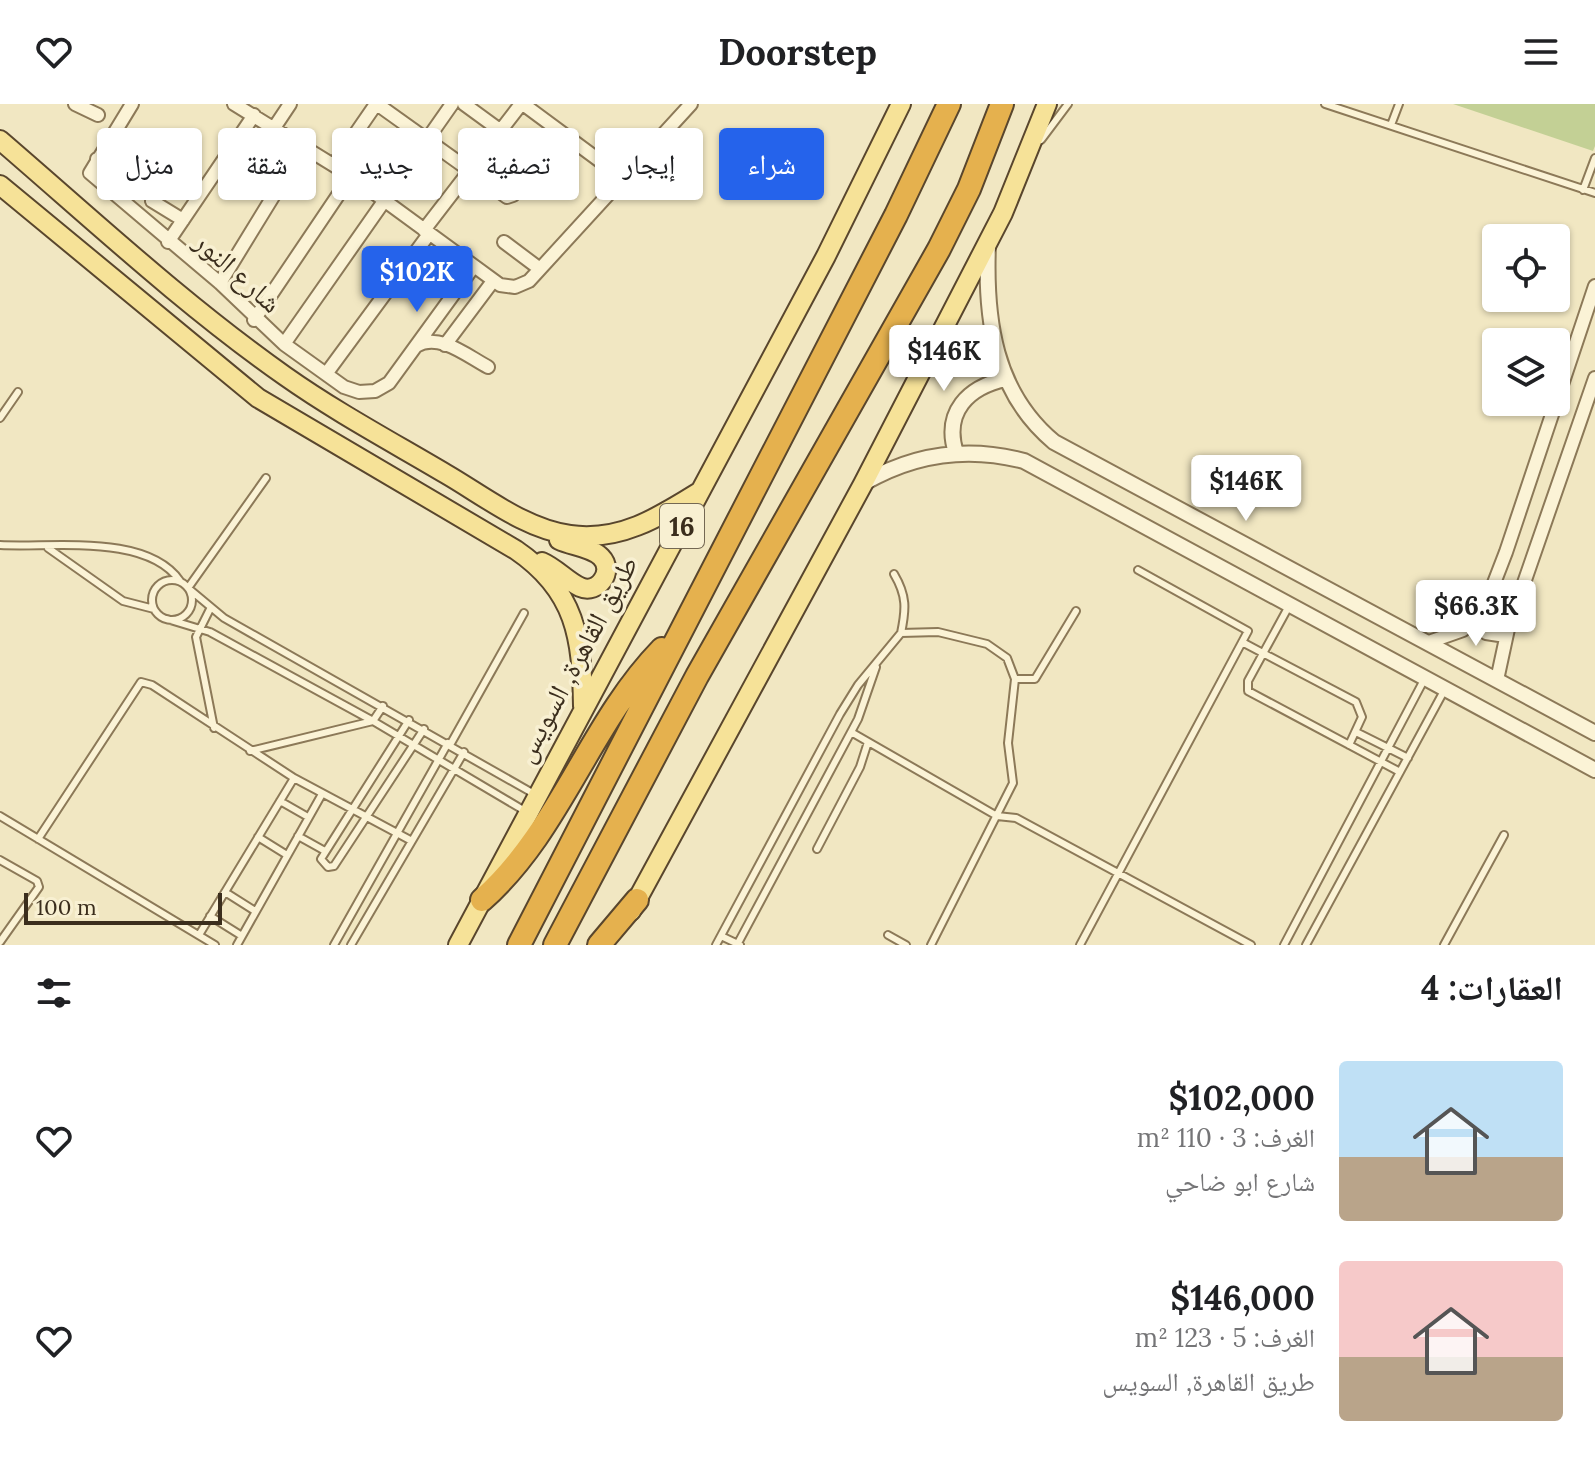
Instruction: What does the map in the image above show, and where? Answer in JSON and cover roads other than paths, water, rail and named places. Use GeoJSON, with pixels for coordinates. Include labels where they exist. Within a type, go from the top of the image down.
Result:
{"type":"FeatureCollection","features":[{"type":"Feature","properties":{"kind":"highway","name":"16"},"geometry":{"type":"LineString","coordinates":[[519,945],[949,104]]}},
{"type":"Feature","properties":{"kind":"highway"},"geometry":{"type":"LineString","coordinates":[[555,945],[697,676],[955,220],[1002,104]]}},
{"type":"Feature","properties":{"kind":"highway","name":"16"},"geometry":{"type":"LineString","coordinates":[[482,900],[526,854],[624,695],[678,634]]}},
{"type":"Feature","properties":{"kind":"highway"},"geometry":{"type":"LineString","coordinates":[[599,945],[637,900]]}},
{"type":"Feature","properties":{"kind":"main road","name":"طريق القاهرة, السويس"},"geometry":{"type":"LineString","coordinates":[[458,945],[856,198],[901,104]]}},
{"type":"Feature","properties":{"kind":"main road"},"geometry":{"type":"LineString","coordinates":[[612,945],[863,484],[988,240],[1029,155],[1047,104]]}},
{"type":"Feature","properties":{"kind":"main road"},"geometry":{"type":"LineString","coordinates":[[0,140],[205,315],[282,375],[322,402],[560,540],[597,554],[604,561],[605,576],[595,587],[584,588],[258,398],[0,185]]}},
{"type":"Feature","properties":{"kind":"main road"},"geometry":{"type":"LineString","coordinates":[[541,527],[571,535],[617,534],[646,524],[701,490]]}},
{"type":"Feature","properties":{"kind":"main road"},"geometry":{"type":"LineString","coordinates":[[528,558],[549,578],[571,614],[582,656],[583,706]]}},
{"type":"Feature","properties":{"kind":"street"},"geometry":{"type":"LineString","coordinates":[[75,104],[98,115]]}},
{"type":"Feature","properties":{"kind":"street"},"geometry":{"type":"LineString","coordinates":[[97,166],[93,164],[132,104]]}},
{"type":"Feature","properties":{"kind":"street"},"geometry":{"type":"LineString","coordinates":[[234,104],[274,128],[290,104]]}},
{"type":"Feature","properties":{"kind":"street"},"geometry":{"type":"LineString","coordinates":[[359,128],[376,104],[409,128]]}},
{"type":"Feature","properties":{"kind":"street"},"geometry":{"type":"LineString","coordinates":[[435,128],[452,104]]}},
{"type":"Feature","properties":{"kind":"street"},"geometry":{"type":"LineString","coordinates":[[464,104],[497,128]]}},
{"type":"Feature","properties":{"kind":"street"},"geometry":{"type":"LineString","coordinates":[[503,128],[522,104],[555,128]]}},
{"type":"Feature","properties":{"kind":"street"},"geometry":{"type":"LineString","coordinates":[[537,114],[548,104]]}},
{"type":"Feature","properties":{"kind":"street"},"geometry":{"type":"LineString","coordinates":[[669,128],[691,104]]}},
{"type":"Feature","properties":{"kind":"street"},"geometry":{"type":"LineString","coordinates":[[168,242],[254,115]]}},
{"type":"Feature","properties":{"kind":"street","name":"شارع النور"},"geometry":{"type":"LineString","coordinates":[[93,164],[90,173],[220,283],[254,320],[326,374],[359,392],[375,391],[389,383],[416,346]]}},
{"type":"Feature","properties":{"kind":"street"},"geometry":{"type":"LineString","coordinates":[[326,374],[458,188]]}},
{"type":"Feature","properties":{"kind":"street"},"geometry":{"type":"LineString","coordinates":[[220,283],[271,200]]}},
{"type":"Feature","properties":{"kind":"street"},"geometry":{"type":"LineString","coordinates":[[254,320],[335,200]]}},
{"type":"Feature","properties":{"kind":"street"},"geometry":{"type":"LineString","coordinates":[[284,344],[383,200],[493,281],[507,287],[529,281],[603,200]]}},
{"type":"Feature","properties":{"kind":"street"},"geometry":{"type":"LineString","coordinates":[[152,201],[183,220]]}},
{"type":"Feature","properties":{"kind":"street"},"geometry":{"type":"LineString","coordinates":[[988,240],[988,308],[995,349],[1006,379],[1033,425],[1054,442],[1595,733]]}},
{"type":"Feature","properties":{"kind":"street"},"geometry":{"type":"LineString","coordinates":[[504,242],[540,269]]}},
{"type":"Feature","properties":{"kind":"street"},"geometry":{"type":"LineString","coordinates":[[416,346],[474,266]]}},
{"type":"Feature","properties":{"kind":"street"},"geometry":{"type":"LineString","coordinates":[[445,345],[493,281]]}},
{"type":"Feature","properties":{"kind":"street"},"geometry":{"type":"LineString","coordinates":[[1508,629],[1499,635],[1486,633],[1477,623],[1506,552],[1595,286]]}},
{"type":"Feature","properties":{"kind":"street"},"geometry":{"type":"LineString","coordinates":[[416,346],[430,340],[488,367]]}},
{"type":"Feature","properties":{"kind":"street"},"geometry":{"type":"LineString","coordinates":[[1497,680],[1508,629],[1595,378]]}},
{"type":"Feature","properties":{"kind":"street"},"geometry":{"type":"LineString","coordinates":[[956,453],[951,429],[959,405],[977,388],[1006,379]]}},
{"type":"Feature","properties":{"kind":"street"},"geometry":{"type":"LineString","coordinates":[[863,484],[898,466],[956,453],[990,454],[1024,461],[1595,770]]}},
{"type":"Feature","properties":{"kind":"street"},"geometry":{"type":"LineString","coordinates":[[1429,642],[1463,630],[1479,615]]}},
{"type":"Feature","properties":{"kind":"lane"},"geometry":{"type":"LineString","coordinates":[[1029,155],[1068,104]]}},
{"type":"Feature","properties":{"kind":"lane"},"geometry":{"type":"LineString","coordinates":[[1325,104],[1595,193]]}},
{"type":"Feature","properties":{"kind":"lane"},"geometry":{"type":"LineString","coordinates":[[1391,125],[1399,104]]}},
{"type":"Feature","properties":{"kind":"lane"},"geometry":{"type":"LineString","coordinates":[[1583,190],[1595,158]]}},
{"type":"Feature","properties":{"kind":"lane"},"geometry":{"type":"LineString","coordinates":[[0,418],[18,392]]}},
{"type":"Feature","properties":{"kind":"lane"},"geometry":{"type":"LineString","coordinates":[[188,588],[266,478]]}},
{"type":"Feature","properties":{"kind":"lane"},"geometry":{"type":"LineString","coordinates":[[0,545],[96,547],[137,552],[165,565],[210,609],[536,795]]}},
{"type":"Feature","properties":{"kind":"lane"},"geometry":{"type":"LineString","coordinates":[[48,548],[123,601],[154,609],[167,619],[200,627],[373,721],[527,813]]}},
{"type":"Feature","properties":{"kind":"lane"},"geometry":{"type":"LineString","coordinates":[[1080,945],[1248,631],[1138,570]]}},
{"type":"Feature","properties":{"kind":"lane"},"geometry":{"type":"LineString","coordinates":[[716,945],[840,714],[901,633],[907,604],[904,591],[894,574]]}},
{"type":"Feature","properties":{"kind":"lane"},"geometry":{"type":"LineString","coordinates":[[154,609],[155,589],[166,580],[180,581]]}},
{"type":"Feature","properties":{"kind":"lane"},"geometry":{"type":"LineString","coordinates":[[167,619],[182,617],[189,611],[192,595],[188,588]]}},
{"type":"Feature","properties":{"kind":"lane"},"geometry":{"type":"LineString","coordinates":[[1290,605],[1248,681],[1248,691],[1400,772]]}},
{"type":"Feature","properties":{"kind":"lane"},"geometry":{"type":"LineString","coordinates":[[210,609],[197,639],[214,728]]}},
{"type":"Feature","properties":{"kind":"lane"},"geometry":{"type":"LineString","coordinates":[[1015,679],[1035,679],[1076,611]]}},
{"type":"Feature","properties":{"kind":"lane"},"geometry":{"type":"LineString","coordinates":[[334,945],[395,832],[524,613]]}},
{"type":"Feature","properties":{"kind":"lane"},"geometry":{"type":"LineString","coordinates":[[901,633],[938,632],[987,644],[1007,658],[1015,679],[1008,743],[1013,783],[931,945]]}},
{"type":"Feature","properties":{"kind":"lane"},"geometry":{"type":"LineString","coordinates":[[1242,642],[1356,702],[1362,717],[1349,745]]}},
{"type":"Feature","properties":{"kind":"lane"},"geometry":{"type":"LineString","coordinates":[[721,936],[738,945],[851,732],[877,664]]}},
{"type":"Feature","properties":{"kind":"lane"},"geometry":{"type":"LineString","coordinates":[[1284,945],[1425,678]]}},
{"type":"Feature","properties":{"kind":"lane"},"geometry":{"type":"LineString","coordinates":[[38,839],[141,682],[152,685],[294,778],[410,840]]}},
{"type":"Feature","properties":{"kind":"lane"},"geometry":{"type":"LineString","coordinates":[[1306,945],[1445,689]]}},
{"type":"Feature","properties":{"kind":"lane"},"geometry":{"type":"LineString","coordinates":[[250,751],[373,721],[383,706]]}},
{"type":"Feature","properties":{"kind":"lane"},"geometry":{"type":"LineString","coordinates":[[409,720],[325,851],[321,859],[331,868],[424,729]]}},
{"type":"Feature","properties":{"kind":"lane"},"geometry":{"type":"LineString","coordinates":[[851,732],[997,816],[1016,818],[1251,945]]}},
{"type":"Feature","properties":{"kind":"lane"},"geometry":{"type":"LineString","coordinates":[[1356,732],[1408,758]]}},
{"type":"Feature","properties":{"kind":"lane"},"geometry":{"type":"LineString","coordinates":[[817,849],[860,767],[868,742]]}},
{"type":"Feature","properties":{"kind":"lane"},"geometry":{"type":"LineString","coordinates":[[351,945],[464,752]]}},
{"type":"Feature","properties":{"kind":"lane"},"geometry":{"type":"LineString","coordinates":[[199,935],[294,778]]}},
{"type":"Feature","properties":{"kind":"lane"},"geometry":{"type":"LineString","coordinates":[[237,945],[322,794]]}},
{"type":"Feature","properties":{"kind":"lane"},"geometry":{"type":"LineString","coordinates":[[280,801],[308,817]]}},
{"type":"Feature","properties":{"kind":"lane"},"geometry":{"type":"LineString","coordinates":[[0,816],[215,945]]}},
{"type":"Feature","properties":{"kind":"lane"},"geometry":{"type":"LineString","coordinates":[[1444,945],[1504,835]]}},
{"type":"Feature","properties":{"kind":"lane"},"geometry":{"type":"LineString","coordinates":[[298,836],[325,851]]}},
{"type":"Feature","properties":{"kind":"lane"},"geometry":{"type":"LineString","coordinates":[[258,837],[287,855]]}},
{"type":"Feature","properties":{"kind":"lane"},"geometry":{"type":"LineString","coordinates":[[0,860],[37,881],[39,887],[0,942]]}},
{"type":"Feature","properties":{"kind":"lane"},"geometry":{"type":"LineString","coordinates":[[225,892],[255,911]]}},
{"type":"Feature","properties":{"kind":"lane"},"geometry":{"type":"LineString","coordinates":[[359,899],[373,906]]}},
{"type":"Feature","properties":{"kind":"lane"},"geometry":{"type":"LineString","coordinates":[[210,916],[242,936]]}},
{"type":"Feature","properties":{"kind":"lane"},"geometry":{"type":"LineString","coordinates":[[888,935],[906,945]]}}]}
